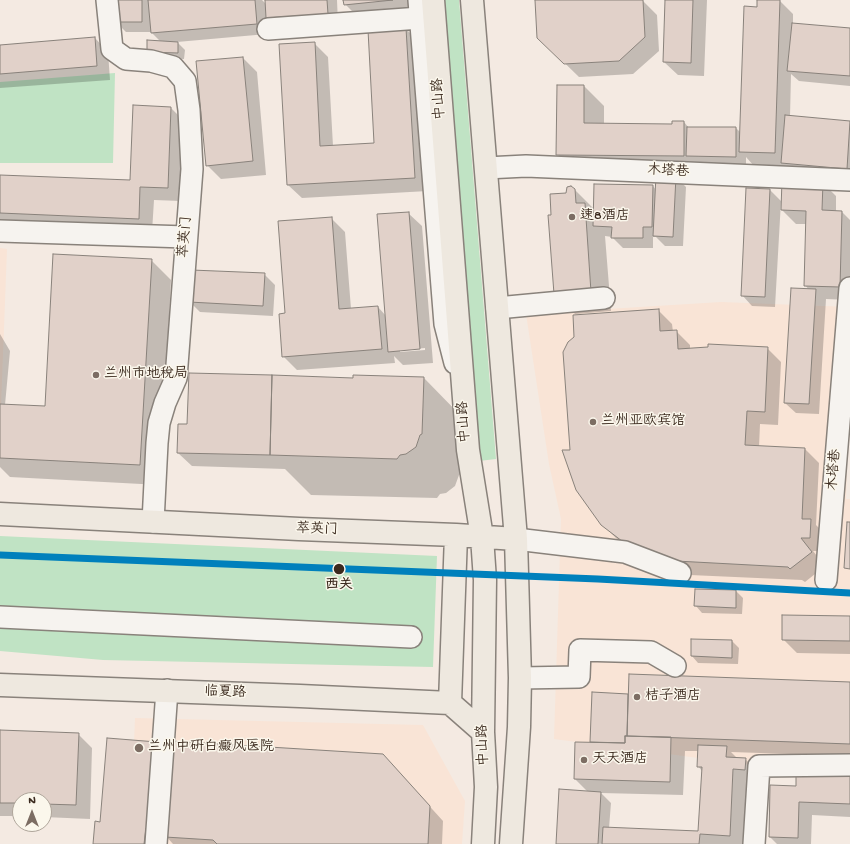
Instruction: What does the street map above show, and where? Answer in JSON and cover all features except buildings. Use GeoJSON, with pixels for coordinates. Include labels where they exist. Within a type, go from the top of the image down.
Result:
{"type":"FeatureCollection","features":[{"type":"Feature","properties":{"kind":"main road"},"geometry":{"type":"LineString","coordinates":[[472,0],[516,539],[520,678],[519,727],[511,844]]}},
{"type":"Feature","properties":{"kind":"main road","name":"中山路"},"geometry":{"type":"LineString","coordinates":[[427,9],[468,450],[482,536],[485,580],[483,732],[486,787],[483,844]]}},
{"type":"Feature","properties":{"kind":"main road","name":"萃英门"},"geometry":{"type":"LineString","coordinates":[[0,514],[299,530],[482,536],[516,539]]}},
{"type":"Feature","properties":{"kind":"main road"},"geometry":{"type":"LineString","coordinates":[[456,535],[450,703],[483,732]]}},
{"type":"Feature","properties":{"kind":"main road"},"geometry":{"type":"LineString","coordinates":[[454,612],[485,580],[516,539]]}},
{"type":"Feature","properties":{"kind":"main road","name":"临夏路"},"geometry":{"type":"LineString","coordinates":[[0,685],[167,690],[450,703]]}},
{"type":"Feature","properties":{"kind":"street","name":"萃英门"},"geometry":{"type":"LineString","coordinates":[[107,0],[112,49],[126,59],[151,61],[173,67],[185,81],[189,110],[192,169],[176,378],[165,403],[159,423],[153,522]]}},
{"type":"Feature","properties":{"kind":"street"},"geometry":{"type":"LineString","coordinates":[[268,29],[427,9]]}},
{"type":"Feature","properties":{"kind":"street","name":"木塔巷"},"geometry":{"type":"LineString","coordinates":[[486,168],[526,166],[850,180]]}},
{"type":"Feature","properties":{"kind":"street"},"geometry":{"type":"LineString","coordinates":[[0,232],[186,236]]}},
{"type":"Feature","properties":{"kind":"street","name":"木塔巷"},"geometry":{"type":"LineString","coordinates":[[826,580],[850,288]]}},
{"type":"Feature","properties":{"kind":"street"},"geometry":{"type":"LineString","coordinates":[[497,308],[604,298]]}},
{"type":"Feature","properties":{"kind":"street"},"geometry":{"type":"LineString","coordinates":[[516,539],[625,552],[680,573]]}},
{"type":"Feature","properties":{"kind":"street"},"geometry":{"type":"LineString","coordinates":[[0,617],[411,637]]}},
{"type":"Feature","properties":{"kind":"street"},"geometry":{"type":"LineString","coordinates":[[520,678],[579,677],[580,650],[651,652],[675,666]]}},
{"type":"Feature","properties":{"kind":"street"},"geometry":{"type":"LineString","coordinates":[[156,844],[167,690]]}},
{"type":"Feature","properties":{"kind":"street"},"geometry":{"type":"LineString","coordinates":[[754,844],[759,766],[850,765]]}},
{"type":"Feature","properties":{"kind":"shaded area"},"geometry":{"type":"Polygon","coordinates":[[[0,248],[7,249],[0,434],[0,248]]]}},
{"type":"Feature","properties":{"kind":"shaded area"},"geometry":{"type":"Polygon","coordinates":[[[721,302],[850,307],[850,371],[846,499],[850,499],[850,765],[759,766],[554,739],[561,519],[549,464],[526,314],[721,302]]]}},
{"type":"Feature","properties":{"kind":"shaded area"},"geometry":{"type":"Polygon","coordinates":[[[135,718],[423,725],[465,801],[462,844],[130,844],[135,718]]]}},
{"type":"Feature","properties":{"kind":"green space"},"geometry":{"type":"Polygon","coordinates":[[[442,0],[459,0],[496,459],[479,461],[442,0]]]}},
{"type":"Feature","properties":{"kind":"green space"},"geometry":{"type":"Polygon","coordinates":[[[115,73],[113,163],[0,163],[0,82],[115,73]]]}},
{"type":"Feature","properties":{"kind":"green space"},"geometry":{"type":"Polygon","coordinates":[[[0,536],[437,556],[433,667],[103,660],[0,651],[0,536]]]}},
{"type":"Feature","properties":{"kind":"transit line"},"geometry":{"type":"LineString","coordinates":[[0,555],[598,579],[850,593]]}},
{"type":"Feature","properties":{"kind":"place","name":"速8酒店"},"geometry":{"type":"Point","coordinates":[572,217]}},
{"type":"Feature","properties":{"kind":"place","name":"兰州市地税局"},"geometry":{"type":"Point","coordinates":[96,375]}},
{"type":"Feature","properties":{"kind":"place","name":"兰州亚欧宾馆"},"geometry":{"type":"Point","coordinates":[593,422]}},
{"type":"Feature","properties":{"kind":"place","name":"西关"},"geometry":{"type":"Point","coordinates":[339,569]}},
{"type":"Feature","properties":{"kind":"place","name":"桔子酒店"},"geometry":{"type":"Point","coordinates":[637,697]}},
{"type":"Feature","properties":{"kind":"place","name":"兰州中研白癜风医院"},"geometry":{"type":"Point","coordinates":[139,748]}},
{"type":"Feature","properties":{"kind":"place","name":"天天酒店"},"geometry":{"type":"Point","coordinates":[584,760]}}]}
